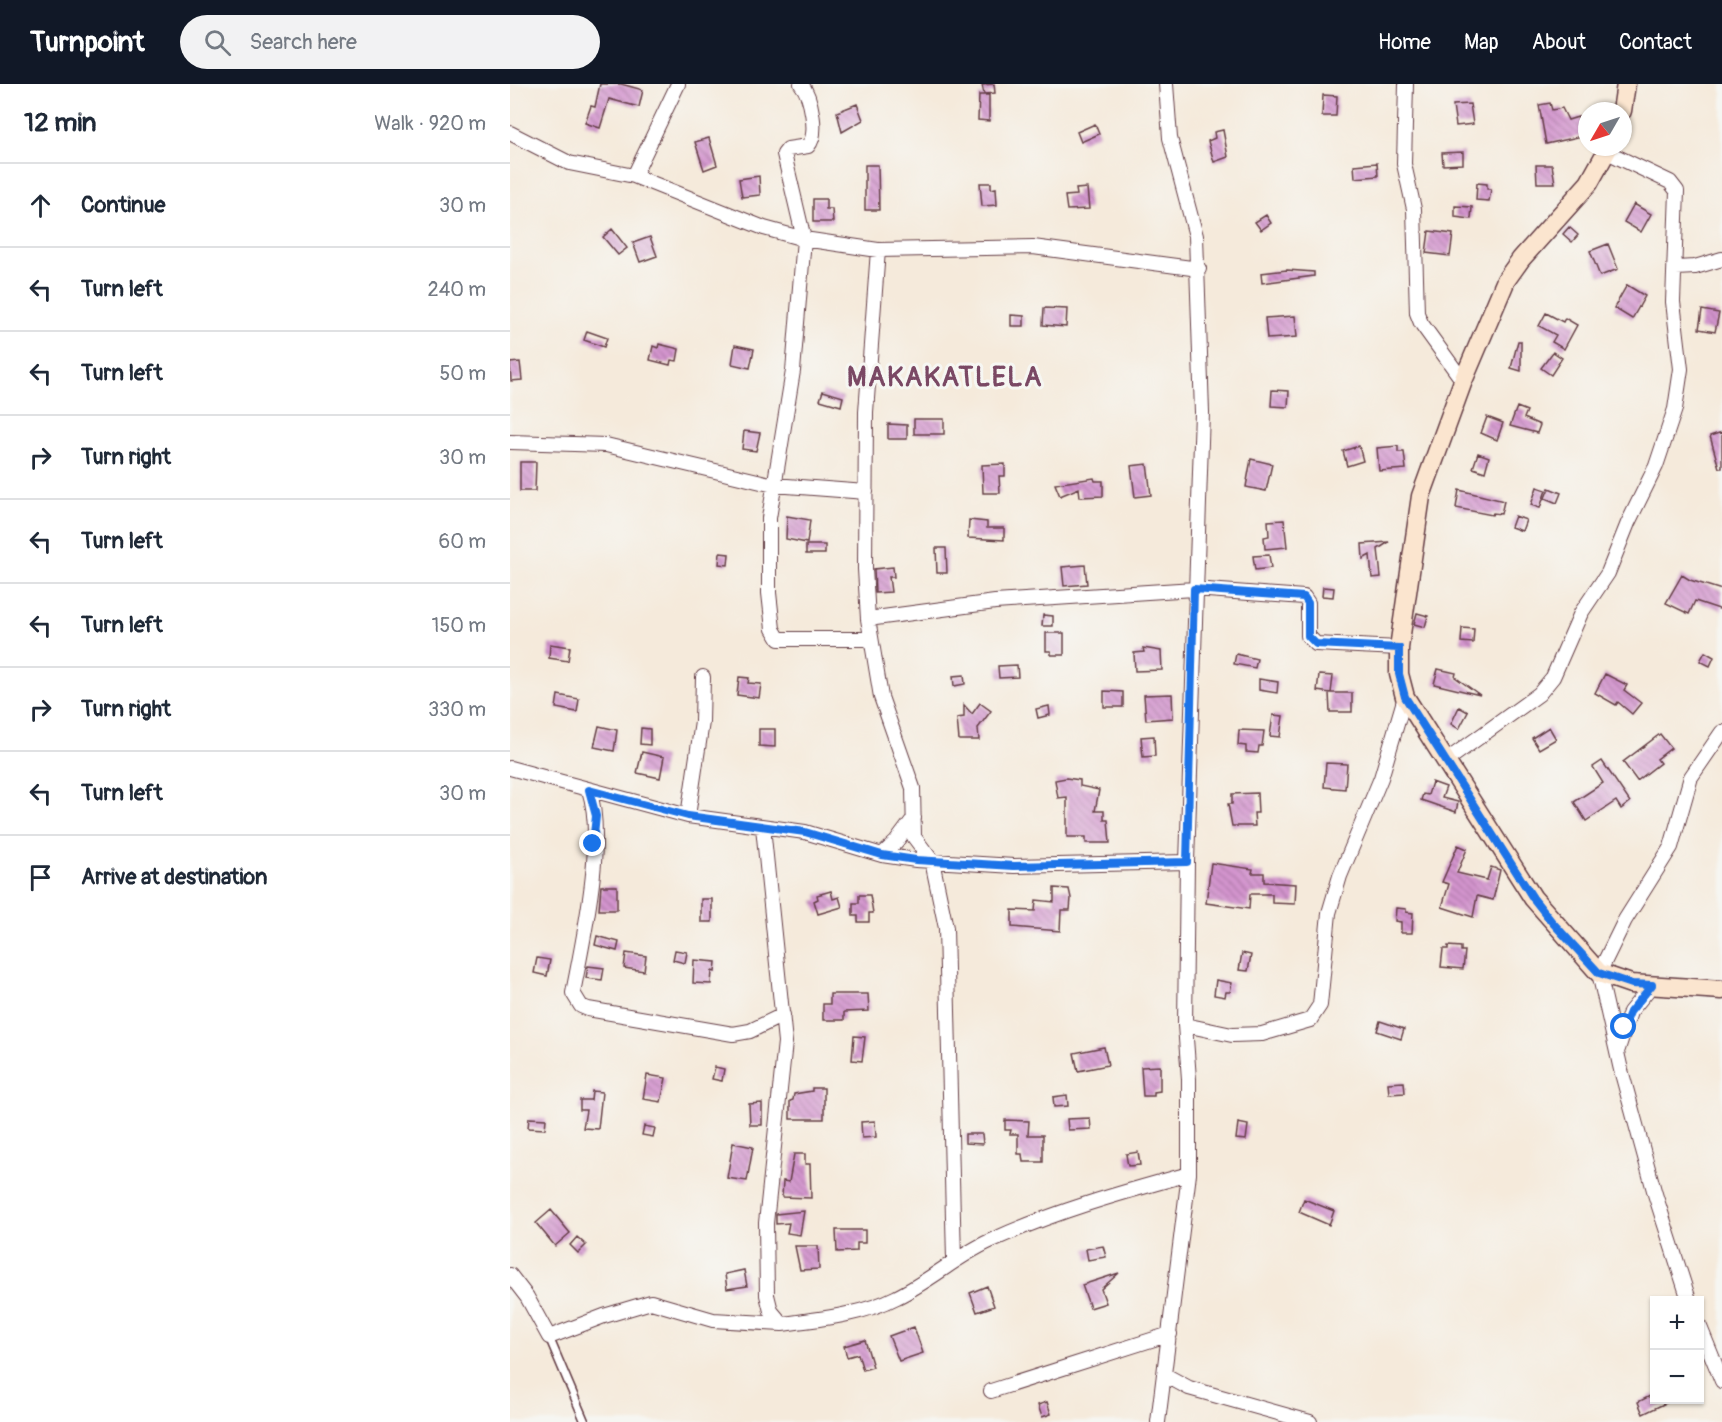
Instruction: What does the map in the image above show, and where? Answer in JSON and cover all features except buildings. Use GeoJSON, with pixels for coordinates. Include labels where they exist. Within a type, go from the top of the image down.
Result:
{"type":"FeatureCollection","features":[{"type":"Feature","properties":{"kind":"street"},"geometry":{"type":"LineString","coordinates":[[634,176],[678,84]]}},
{"type":"Feature","properties":{"kind":"street"},"geometry":{"type":"LineString","coordinates":[[801,84],[807,91],[812,109],[811,144],[788,149],[784,154],[804,239],[793,371],[774,485],[769,539],[769,593],[774,635],[783,639],[871,639]]}},
{"type":"Feature","properties":{"kind":"street"},"geometry":{"type":"LineString","coordinates":[[1158,1422],[1189,1174],[1189,1079],[1185,1025],[1187,862],[1194,589],[1202,412],[1199,269],[1196,236],[1170,138],[1166,84]]}},
{"type":"Feature","properties":{"kind":"street"},"geometry":{"type":"LineString","coordinates":[[1406,84],[1404,164],[1414,209],[1417,313],[1421,323],[1464,381]]}},
{"type":"Feature","properties":{"kind":"street"},"geometry":{"type":"LineString","coordinates":[[1623,102],[1626,84]]}},
{"type":"Feature","properties":{"kind":"street"},"geometry":{"type":"LineString","coordinates":[[510,133],[569,163],[634,176],[764,228],[804,239],[878,250],[1033,247],[1199,269]]}},
{"type":"Feature","properties":{"kind":"street"},"geometry":{"type":"LineString","coordinates":[[1604,156],[1589,183],[1521,259],[1506,280],[1464,381],[1421,496],[1399,648],[1399,674],[1405,697],[1533,898],[1599,973],[1617,1054],[1654,1194],[1688,1296]]}},
{"type":"Feature","properties":{"kind":"street"},"geometry":{"type":"LineString","coordinates":[[1446,760],[1545,688],[1553,677],[1585,607],[1608,573],[1628,523],[1656,466],[1675,409],[1681,369],[1673,302],[1677,191],[1670,182],[1621,156]]}},
{"type":"Feature","properties":{"kind":"street"},"geometry":{"type":"LineString","coordinates":[[878,250],[867,379],[865,569],[868,619],[881,697],[913,788],[914,837],[932,861],[946,928],[954,1260]]}},
{"type":"Feature","properties":{"kind":"street"},"geometry":{"type":"LineString","coordinates":[[1676,268],[1695,267],[1722,260]]}},
{"type":"Feature","properties":{"kind":"street"},"geometry":{"type":"LineString","coordinates":[[510,442],[606,445],[774,485],[866,492]]}},
{"type":"Feature","properties":{"kind":"street"},"geometry":{"type":"LineString","coordinates":[[868,619],[996,602],[1194,589],[1304,597],[1308,603],[1308,636],[1316,644],[1399,648]]}},
{"type":"Feature","properties":{"kind":"street"},"geometry":{"type":"LineString","coordinates":[[688,816],[702,722],[703,677]]}},
{"type":"Feature","properties":{"kind":"street"},"geometry":{"type":"LineString","coordinates":[[1185,1025],[1232,1035],[1262,1034],[1310,1020],[1316,1014],[1320,1005],[1329,914],[1340,876],[1381,778],[1405,697]]}},
{"type":"Feature","properties":{"kind":"street"},"geometry":{"type":"LineString","coordinates":[[1599,973],[1625,920],[1671,847],[1692,777],[1722,732]]}},
{"type":"Feature","properties":{"kind":"street"},"geometry":{"type":"LineString","coordinates":[[510,768],[688,816],[805,832],[882,855],[932,861],[1014,866],[1187,862]]}},
{"type":"Feature","properties":{"kind":"street"},"geometry":{"type":"LineString","coordinates":[[589,790],[596,816],[591,889],[573,993],[581,1006],[733,1034],[750,1031],[783,1015]]}},
{"type":"Feature","properties":{"kind":"street"},"geometry":{"type":"LineString","coordinates":[[882,855],[914,818]]}},
{"type":"Feature","properties":{"kind":"street"},"geometry":{"type":"LineString","coordinates":[[763,827],[785,1053],[766,1223],[767,1296],[771,1311],[782,1324]]}},
{"type":"Feature","properties":{"kind":"street"},"geometry":{"type":"LineString","coordinates":[[1599,973],[1632,984],[1722,990]]}},
{"type":"Feature","properties":{"kind":"street"},"geometry":{"type":"LineString","coordinates":[[1617,1054],[1630,1012],[1652,985]]}},
{"type":"Feature","properties":{"kind":"street"},"geometry":{"type":"LineString","coordinates":[[510,1275],[527,1297],[549,1337],[604,1316],[651,1302],[713,1320],[782,1324],[866,1310],[898,1297],[954,1260],[988,1242],[1083,1203],[1189,1174]]}},
{"type":"Feature","properties":{"kind":"street"},"geometry":{"type":"LineString","coordinates":[[991,1391],[1170,1334]]}},
{"type":"Feature","properties":{"kind":"street"},"geometry":{"type":"LineString","coordinates":[[1704,1337],[1722,1381]]}},
{"type":"Feature","properties":{"kind":"street"},"geometry":{"type":"LineString","coordinates":[[1165,1375],[1200,1392],[1310,1422]]}},
{"type":"Feature","properties":{"kind":"lane"},"geometry":{"type":"LineString","coordinates":[[549,1337],[585,1422]]}},
{"type":"Feature","properties":{"kind":"district","name":"MAKAKATLELA"},"geometry":{"type":"Point","coordinates":[945,377]}},
{"type":"Feature","properties":{"kind":"route"},"geometry":{"type":"LineString","coordinates":[[593,844],[596,816],[589,790],[688,816],[805,832],[882,855],[916,860],[1014,866],[1187,862],[1194,589],[1304,597],[1308,603],[1308,636],[1316,644],[1399,648],[1399,674],[1405,697],[1533,898],[1599,973],[1632,984],[1652,985],[1630,1012],[1624,1027]]}}]}
